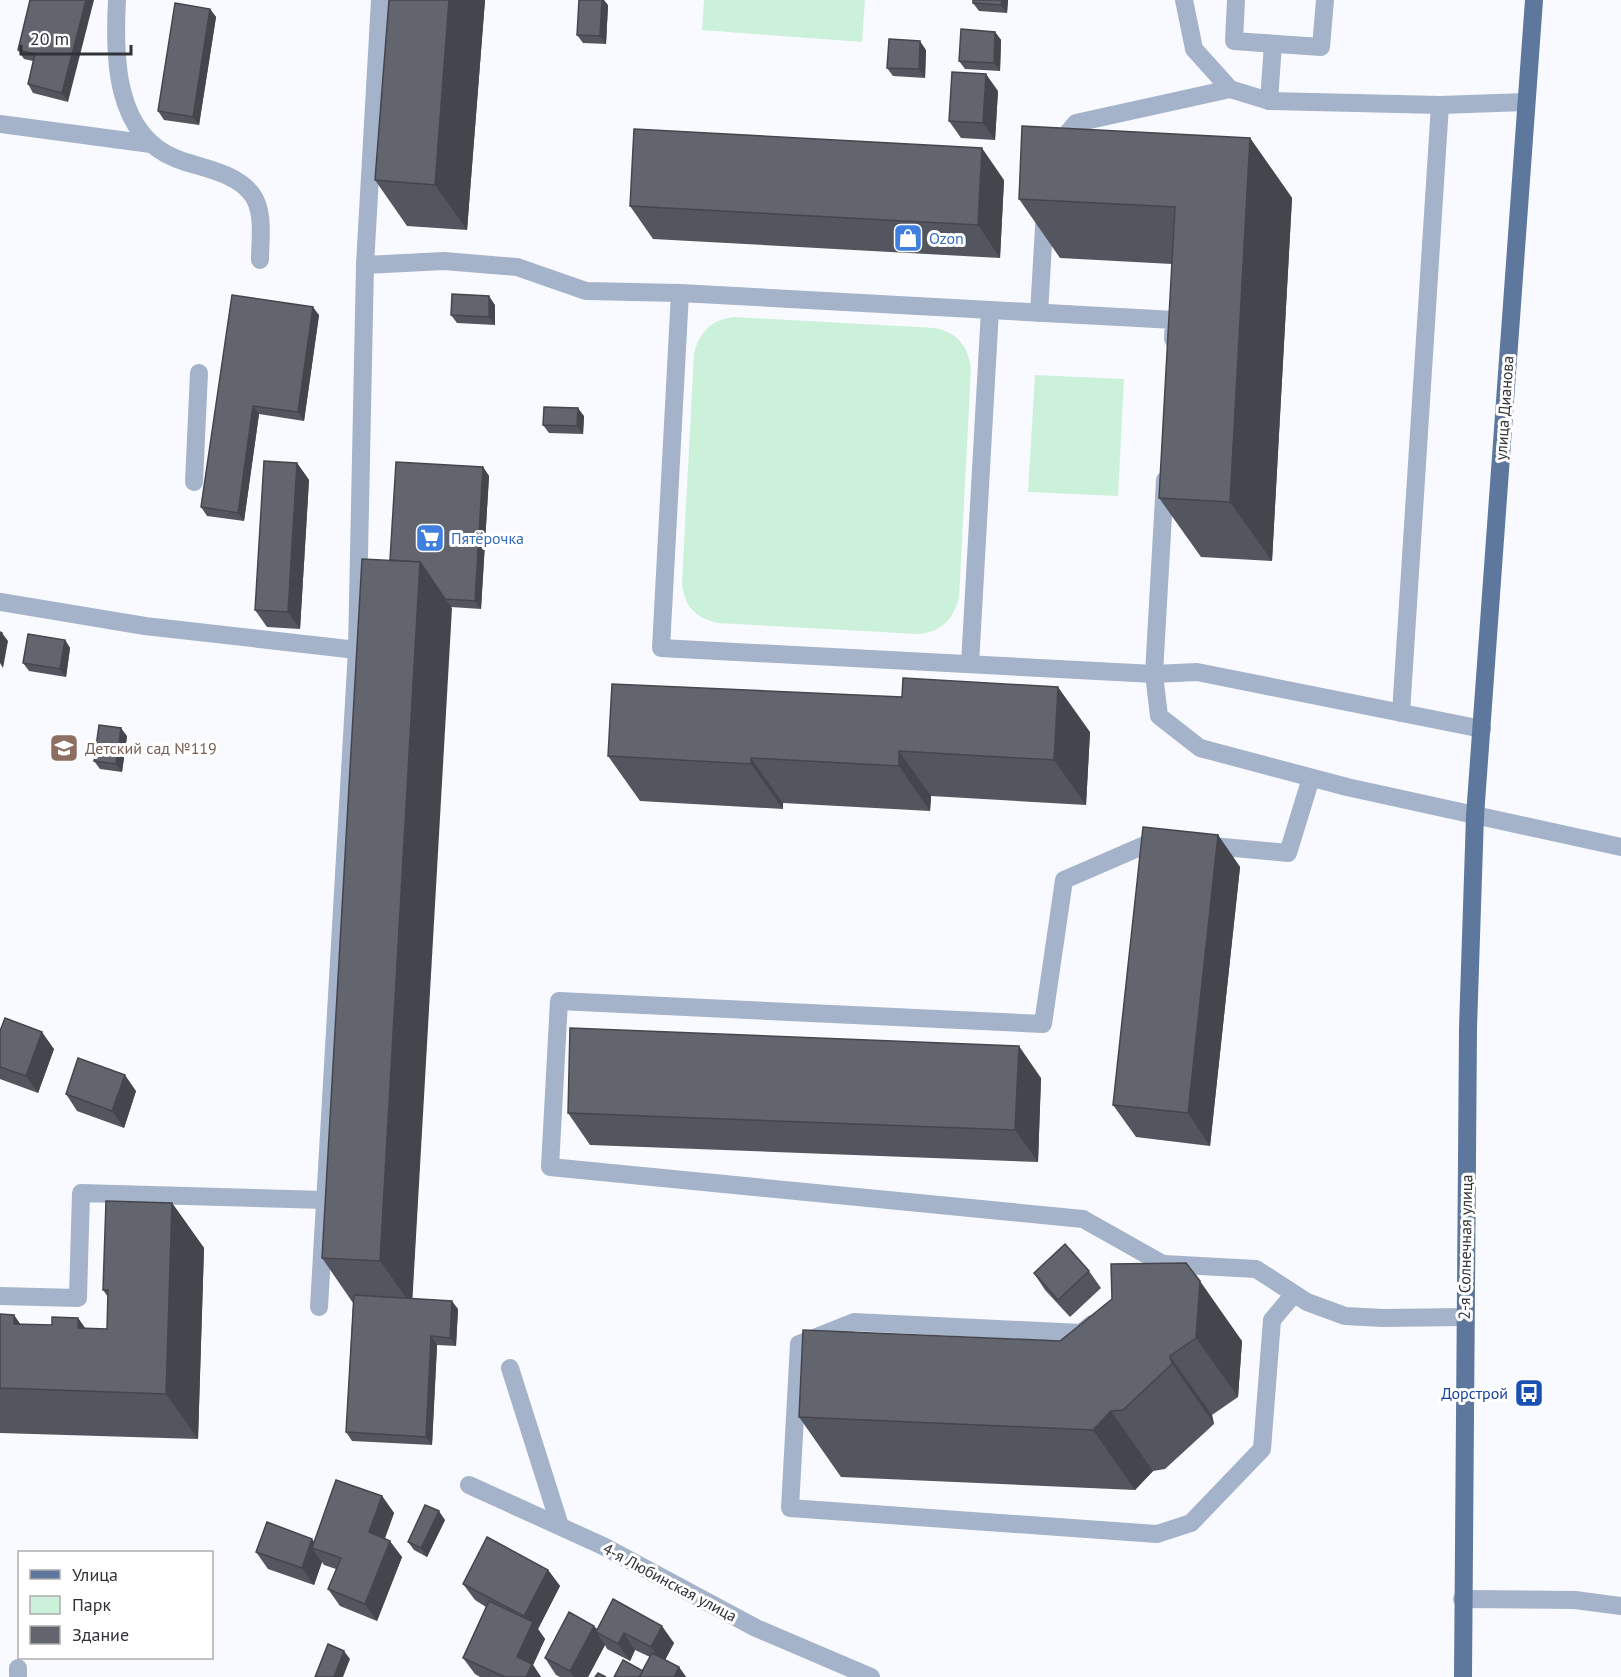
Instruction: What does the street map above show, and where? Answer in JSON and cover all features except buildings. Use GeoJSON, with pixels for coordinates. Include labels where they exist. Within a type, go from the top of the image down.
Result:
{"type":"FeatureCollection","features":[{"type":"Feature","properties":{"kind":"main road","name":"улица Дианова"},"geometry":{"type":"LineString","coordinates":[[1475,816],[1534,0]]}},
{"type":"Feature","properties":{"kind":"main road","name":"2-я Солнечная улица"},"geometry":{"type":"LineString","coordinates":[[1463,1677],[1469,947],[1475,816]]}},
{"type":"Feature","properties":{"kind":"street"},"geometry":{"type":"LineString","coordinates":[[117,0],[114,40],[121,93],[134,122],[151,144],[175,158],[232,178],[252,194],[260,214],[260,260]]}},
{"type":"Feature","properties":{"kind":"street"},"geometry":{"type":"LineString","coordinates":[[319,1307],[357,650],[365,265],[380,0]]}},
{"type":"Feature","properties":{"kind":"street"},"geometry":{"type":"LineString","coordinates":[[1184,0],[1194,49],[1230,89]]}},
{"type":"Feature","properties":{"kind":"street"},"geometry":{"type":"LineString","coordinates":[[1236,0],[1234,41],[1321,47],[1324,0]]}},
{"type":"Feature","properties":{"kind":"street"},"geometry":{"type":"LineString","coordinates":[[1269,101],[1273,44]]}},
{"type":"Feature","properties":{"kind":"street"},"geometry":{"type":"LineString","coordinates":[[1050,167],[1054,149],[1076,123],[1230,89],[1269,101],[1440,105],[1526,102]]}},
{"type":"Feature","properties":{"kind":"street"},"geometry":{"type":"LineString","coordinates":[[1401,713],[1440,105]]}},
{"type":"Feature","properties":{"kind":"street"},"geometry":{"type":"LineString","coordinates":[[0,124],[151,144]]}},
{"type":"Feature","properties":{"kind":"street"},"geometry":{"type":"LineString","coordinates":[[1039,313],[1047,187]]}},
{"type":"Feature","properties":{"kind":"street"},"geometry":{"type":"LineString","coordinates":[[365,265],[444,261],[517,267],[586,291],[680,293],[1174,320],[1172,354]]}},
{"type":"Feature","properties":{"kind":"street"},"geometry":{"type":"LineString","coordinates":[[680,293],[661,648],[1154,675],[1197,672],[1482,729]]}},
{"type":"Feature","properties":{"kind":"street"},"geometry":{"type":"LineString","coordinates":[[970,664],[990,310]]}},
{"type":"Feature","properties":{"kind":"street"},"geometry":{"type":"LineString","coordinates":[[194,482],[199,373]]}},
{"type":"Feature","properties":{"kind":"street"},"geometry":{"type":"LineString","coordinates":[[1166,457],[1154,675],[1159,716],[1200,748],[1311,778],[1621,847]]}},
{"type":"Feature","properties":{"kind":"street"},"geometry":{"type":"LineString","coordinates":[[0,602],[145,626],[357,650]]}},
{"type":"Feature","properties":{"kind":"street"},"geometry":{"type":"LineString","coordinates":[[1311,778],[1288,853],[1154,841],[1064,880],[1043,1024],[559,1001],[550,1167],[1083,1219],[1163,1264],[1256,1269],[1307,1302],[1344,1316],[1465,1317]]}},
{"type":"Feature","properties":{"kind":"street"},"geometry":{"type":"LineString","coordinates":[[0,1296],[78,1298],[81,1193],[325,1200]]}},
{"type":"Feature","properties":{"kind":"street"},"geometry":{"type":"LineString","coordinates":[[1145,1280],[1163,1264]]}},
{"type":"Feature","properties":{"kind":"street"},"geometry":{"type":"LineString","coordinates":[[1109,1310],[1081,1333],[854,1322],[799,1344],[790,1508],[1156,1534],[1191,1523],[1262,1449],[1272,1320],[1294,1294]]}},
{"type":"Feature","properties":{"kind":"street"},"geometry":{"type":"LineString","coordinates":[[510,1368],[560,1526]]}},
{"type":"Feature","properties":{"kind":"street","name":"4-я Любинская улица"},"geometry":{"type":"LineString","coordinates":[[469,1485],[560,1526],[703,1598],[756,1628],[871,1677]]}},
{"type":"Feature","properties":{"kind":"street"},"geometry":{"type":"LineString","coordinates":[[1462,1599],[1575,1600],[1621,1606]]}},
{"type":"Feature","properties":{"kind":"green space"},"geometry":{"type":"Polygon","coordinates":[[[704,0],[865,0],[862,42],[702,30],[704,0]]]}},
{"type":"Feature","properties":{"kind":"green space"},"geometry":{"type":"Polygon","coordinates":[[[734,317],[935,328],[950,333],[964,347],[971,369],[959,598],[953,613],[945,624],[933,631],[918,634],[718,623],[703,618],[692,610],[685,598],[682,583],[694,353],[703,333],[708,328],[719,321],[734,317]]]}},
{"type":"Feature","properties":{"kind":"green space"},"geometry":{"type":"Polygon","coordinates":[[[1035,375],[1124,379],[1118,496],[1028,492],[1035,375]]]}},
{"type":"Feature","properties":{"kind":"place","name":"Ozon"},"geometry":{"type":"Point","coordinates":[908,238]}},
{"type":"Feature","properties":{"kind":"place","name":"Пятёрочка"},"geometry":{"type":"Point","coordinates":[430,538]}},
{"type":"Feature","properties":{"kind":"place","name":"Детский сад №119"},"geometry":{"type":"Point","coordinates":[64,748]}},
{"type":"Feature","properties":{"kind":"place","name":"Дорстрой"},"geometry":{"type":"Point","coordinates":[1529,1393]}}]}
